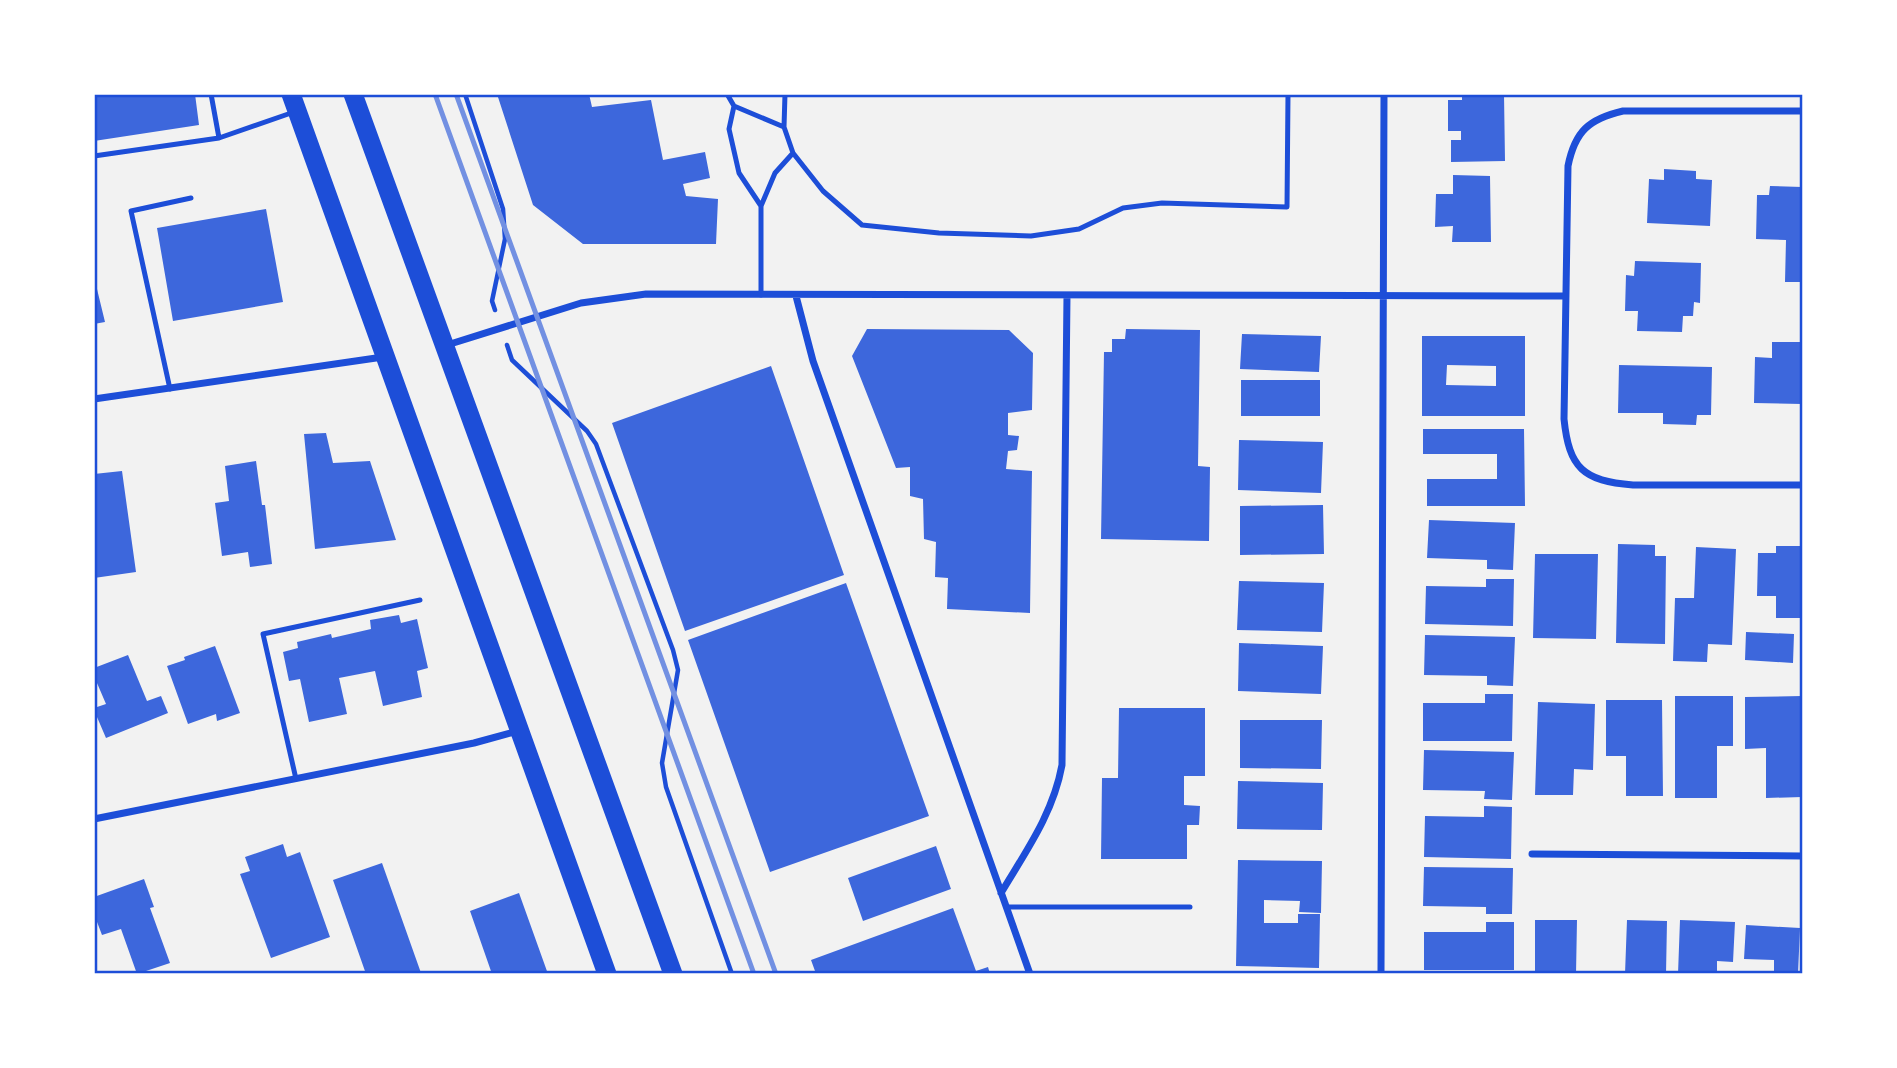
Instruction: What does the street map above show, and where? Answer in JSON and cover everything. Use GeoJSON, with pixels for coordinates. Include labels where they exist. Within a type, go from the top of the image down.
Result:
{"type":"FeatureCollection","features":[{"type":"Feature","properties":{"kind":"highway"},"geometry":{"type":"LineString","coordinates":[[353,94],[673,974]]}},
{"type":"Feature","properties":{"kind":"highway"},"geometry":{"type":"LineString","coordinates":[[294,103],[607,974]]}},
{"type":"Feature","properties":{"kind":"street"},"geometry":{"type":"LineString","coordinates":[[1381,974],[1384,94]]}},
{"type":"Feature","properties":{"kind":"street"},"geometry":{"type":"LineString","coordinates":[[1802,111],[1634,110],[1605,115],[1591,122],[1574,144],[1568,166],[1566,296],[1566,438],[1576,464],[1586,472],[1610,482],[1633,485],[1802,485]]}},
{"type":"Feature","properties":{"kind":"street"},"geometry":{"type":"LineString","coordinates":[[444,346],[598,299],[646,294],[1566,296]]}},
{"type":"Feature","properties":{"kind":"street"},"geometry":{"type":"LineString","coordinates":[[1002,893],[1049,812],[1058,790],[1062,765],[1067,295]]}},
{"type":"Feature","properties":{"kind":"street"},"geometry":{"type":"LineString","coordinates":[[796,296],[813,361],[1030,974]]}},
{"type":"Feature","properties":{"kind":"street"},"geometry":{"type":"LineString","coordinates":[[94,399],[384,356]]}},
{"type":"Feature","properties":{"kind":"street"},"geometry":{"type":"LineString","coordinates":[[94,819],[474,743],[519,731]]}},
{"type":"Feature","properties":{"kind":"street"},"geometry":{"type":"LineString","coordinates":[[1532,853],[1802,856]]}},
{"type":"Feature","properties":{"kind":"lane"},"geometry":{"type":"LineString","coordinates":[[211,94],[219,138]]}},
{"type":"Feature","properties":{"kind":"lane"},"geometry":{"type":"LineString","coordinates":[[727,94],[734,106],[784,127]]}},
{"type":"Feature","properties":{"kind":"lane"},"geometry":{"type":"LineString","coordinates":[[785,94],[784,127],[793,153],[823,191],[862,225],[939,233],[1031,236],[1079,229],[1124,208],[1162,203],[1287,207],[1288,94]]}},
{"type":"Feature","properties":{"kind":"lane"},"geometry":{"type":"LineString","coordinates":[[94,156],[219,138],[294,103]]}},
{"type":"Feature","properties":{"kind":"lane"},"geometry":{"type":"LineString","coordinates":[[734,106],[729,129],[739,173],[761,206]]}},
{"type":"Feature","properties":{"kind":"lane"},"geometry":{"type":"LineString","coordinates":[[761,295],[761,206],[775,173],[793,153]]}},
{"type":"Feature","properties":{"kind":"lane"},"geometry":{"type":"LineString","coordinates":[[170,388],[131,211],[191,198]]}},
{"type":"Feature","properties":{"kind":"lane"},"geometry":{"type":"LineString","coordinates":[[296,779],[263,634],[420,600]]}},
{"type":"Feature","properties":{"kind":"lane"},"geometry":{"type":"LineString","coordinates":[[1007,907],[1191,907]]}},
{"type":"Feature","properties":{"kind":"path"},"geometry":{"type":"LineString","coordinates":[[465,94],[503,209],[505,239],[492,300]]}},
{"type":"Feature","properties":{"kind":"path"},"geometry":{"type":"LineString","coordinates":[[512,360],[587,431],[596,444],[673,650],[678,670],[662,763],[666,787],[732,974]]}},
{"type":"Feature","properties":{"kind":"building"},"geometry":{"type":"Polygon","coordinates":[[[94,94],[195,94],[199,125],[94,141],[94,94]]]}},
{"type":"Feature","properties":{"kind":"building"},"geometry":{"type":"Polygon","coordinates":[[[497,94],[589,94],[592,107],[651,100],[663,160],[705,152],[710,178],[683,184],[686,196],[718,199],[716,244],[583,244],[533,205],[497,94]]]}},
{"type":"Feature","properties":{"kind":"building"},"geometry":{"type":"Polygon","coordinates":[[[1462,94],[1504,94],[1505,161],[1451,162],[1451,140],[1461,140],[1461,131],[1448,131],[1448,100],[1462,100],[1462,94]]]}},
{"type":"Feature","properties":{"kind":"building"},"geometry":{"type":"Polygon","coordinates":[[[1664,169],[1696,171],[1696,179],[1712,180],[1710,226],[1647,223],[1649,179],[1664,180],[1664,169]]]}},
{"type":"Feature","properties":{"kind":"building"},"geometry":{"type":"Polygon","coordinates":[[[1453,175],[1490,176],[1491,242],[1452,242],[1453,226],[1435,227],[1436,194],[1453,194],[1453,175]]]}},
{"type":"Feature","properties":{"kind":"building"},"geometry":{"type":"Polygon","coordinates":[[[1770,186],[1802,187],[1802,282],[1785,282],[1786,240],[1756,239],[1757,195],[1769,195],[1770,186]]]}},
{"type":"Feature","properties":{"kind":"building"},"geometry":{"type":"Polygon","coordinates":[[[266,209],[283,302],[173,321],[157,228],[266,209]]]}},
{"type":"Feature","properties":{"kind":"building"},"geometry":{"type":"Polygon","coordinates":[[[1635,261],[1701,263],[1700,303],[1694,302],[1693,316],[1683,316],[1682,332],[1637,331],[1638,311],[1625,311],[1626,275],[1634,276],[1635,261]]]}},
{"type":"Feature","properties":{"kind":"building"},"geometry":{"type":"Polygon","coordinates":[[[97,289],[105,322],[94,324],[94,290],[97,289]]]}},
{"type":"Feature","properties":{"kind":"building"},"geometry":{"type":"Polygon","coordinates":[[[867,329],[1009,330],[1033,353],[1032,410],[1008,413],[1008,435],[1019,436],[1017,450],[1008,451],[1006,469],[1032,471],[1030,613],[947,609],[948,578],[935,577],[936,542],[924,539],[923,499],[910,496],[910,467],[896,468],[852,356],[867,329]]]}},
{"type":"Feature","properties":{"kind":"building"},"geometry":{"type":"Polygon","coordinates":[[[1126,329],[1200,330],[1198,466],[1210,467],[1209,541],[1101,539],[1104,352],[1112,352],[1112,339],[1125,339],[1126,329]]]}},
{"type":"Feature","properties":{"kind":"building"},"geometry":{"type":"Polygon","coordinates":[[[1242,334],[1321,336],[1319,372],[1240,369],[1242,334]]]}},
{"type":"Feature","properties":{"kind":"building"},"geometry":{"type":"Polygon","coordinates":[[[1422,336],[1525,336],[1525,416],[1422,416],[1422,336]],[[1447,365],[1446,385],[1496,386],[1496,366],[1447,365]]]}},
{"type":"Feature","properties":{"kind":"building"},"geometry":{"type":"Polygon","coordinates":[[[1772,342],[1802,342],[1802,404],[1754,403],[1755,357],[1772,358],[1772,342]]]}},
{"type":"Feature","properties":{"kind":"building"},"geometry":{"type":"Polygon","coordinates":[[[1619,365],[1712,367],[1711,415],[1697,415],[1696,425],[1663,424],[1663,413],[1618,413],[1619,365]]]}},
{"type":"Feature","properties":{"kind":"building"},"geometry":{"type":"Polygon","coordinates":[[[771,366],[844,575],[685,631],[612,423],[771,366]]]}},
{"type":"Feature","properties":{"kind":"building"},"geometry":{"type":"Polygon","coordinates":[[[1241,380],[1320,380],[1320,416],[1241,416],[1241,380]]]}},
{"type":"Feature","properties":{"kind":"building"},"geometry":{"type":"Polygon","coordinates":[[[1423,429],[1524,429],[1525,506],[1427,506],[1427,479],[1497,479],[1497,454],[1423,454],[1423,429]]]}},
{"type":"Feature","properties":{"kind":"building"},"geometry":{"type":"Polygon","coordinates":[[[326,433],[333,463],[370,461],[396,540],[315,549],[304,434],[326,433]]]}},
{"type":"Feature","properties":{"kind":"building"},"geometry":{"type":"Polygon","coordinates":[[[1239,440],[1323,442],[1321,493],[1238,490],[1239,440]]]}},
{"type":"Feature","properties":{"kind":"building"},"geometry":{"type":"Polygon","coordinates":[[[256,461],[262,505],[265,505],[272,564],[250,567],[248,552],[222,556],[215,503],[229,501],[225,466],[256,461]]]}},
{"type":"Feature","properties":{"kind":"building"},"geometry":{"type":"Polygon","coordinates":[[[122,471],[136,572],[94,578],[94,474],[122,471]]]}},
{"type":"Feature","properties":{"kind":"building"},"geometry":{"type":"Polygon","coordinates":[[[1323,505],[1324,554],[1240,555],[1240,506],[1323,505]]]}},
{"type":"Feature","properties":{"kind":"building"},"geometry":{"type":"Polygon","coordinates":[[[1429,520],[1515,523],[1513,570],[1487,569],[1487,560],[1427,558],[1429,520]]]}},
{"type":"Feature","properties":{"kind":"building"},"geometry":{"type":"Polygon","coordinates":[[[1618,544],[1655,545],[1655,556],[1666,556],[1665,644],[1616,643],[1618,544]]]}},
{"type":"Feature","properties":{"kind":"building"},"geometry":{"type":"Polygon","coordinates":[[[1776,546],[1802,546],[1802,618],[1776,618],[1776,596],[1757,596],[1758,553],[1776,553],[1776,546]]]}},
{"type":"Feature","properties":{"kind":"building"},"geometry":{"type":"Polygon","coordinates":[[[1696,547],[1736,549],[1732,645],[1708,644],[1707,662],[1673,661],[1675,598],[1694,598],[1696,547]]]}},
{"type":"Feature","properties":{"kind":"building"},"geometry":{"type":"Polygon","coordinates":[[[1535,554],[1598,554],[1596,639],[1533,638],[1535,554]]]}},
{"type":"Feature","properties":{"kind":"building"},"geometry":{"type":"Polygon","coordinates":[[[1486,579],[1514,579],[1513,626],[1425,624],[1426,586],[1486,587],[1486,579]]]}},
{"type":"Feature","properties":{"kind":"building"},"geometry":{"type":"Polygon","coordinates":[[[1239,581],[1324,583],[1322,632],[1237,630],[1239,581]]]}},
{"type":"Feature","properties":{"kind":"building"},"geometry":{"type":"Polygon","coordinates":[[[846,583],[929,816],[770,872],[688,640],[846,583]]]}},
{"type":"Feature","properties":{"kind":"building"},"geometry":{"type":"Polygon","coordinates":[[[399,615],[401,623],[417,619],[428,668],[417,671],[422,697],[383,706],[375,671],[339,678],[347,714],[309,722],[300,679],[289,681],[283,652],[298,648],[297,642],[331,634],[332,638],[371,629],[370,620],[399,615]]]}},
{"type":"Feature","properties":{"kind":"building"},"geometry":{"type":"Polygon","coordinates":[[[1746,632],[1794,634],[1793,663],[1745,660],[1746,632]]]}},
{"type":"Feature","properties":{"kind":"building"},"geometry":{"type":"Polygon","coordinates":[[[1425,635],[1515,637],[1513,686],[1487,685],[1487,676],[1424,675],[1425,635]]]}},
{"type":"Feature","properties":{"kind":"building"},"geometry":{"type":"Polygon","coordinates":[[[1239,643],[1323,646],[1321,694],[1238,691],[1239,643]]]}},
{"type":"Feature","properties":{"kind":"building"},"geometry":{"type":"Polygon","coordinates":[[[215,646],[240,713],[217,721],[216,714],[188,724],[167,666],[215,646]]]}},
{"type":"Feature","properties":{"kind":"building"},"geometry":{"type":"Polygon","coordinates":[[[128,655],[147,701],[161,696],[168,713],[106,738],[94,710],[106,704],[94,676],[94,668],[128,655]]]}},
{"type":"Feature","properties":{"kind":"building"},"geometry":{"type":"Polygon","coordinates":[[[1485,694],[1513,694],[1512,741],[1423,741],[1423,703],[1485,703],[1485,694]]]}},
{"type":"Feature","properties":{"kind":"building"},"geometry":{"type":"Polygon","coordinates":[[[1675,696],[1733,696],[1733,746],[1717,746],[1717,798],[1675,798],[1675,696]]]}},
{"type":"Feature","properties":{"kind":"building"},"geometry":{"type":"Polygon","coordinates":[[[1802,696],[1802,797],[1766,798],[1766,748],[1745,749],[1745,697],[1802,696]]]}},
{"type":"Feature","properties":{"kind":"building"},"geometry":{"type":"Polygon","coordinates":[[[1606,700],[1662,700],[1663,796],[1626,796],[1626,756],[1606,756],[1606,700]]]}},
{"type":"Feature","properties":{"kind":"building"},"geometry":{"type":"Polygon","coordinates":[[[1538,702],[1595,704],[1593,770],[1574,769],[1573,795],[1535,795],[1538,702]]]}},
{"type":"Feature","properties":{"kind":"building"},"geometry":{"type":"Polygon","coordinates":[[[1119,708],[1205,708],[1205,776],[1184,776],[1184,805],[1200,806],[1199,825],[1187,825],[1187,859],[1101,859],[1102,778],[1118,778],[1119,708]]]}},
{"type":"Feature","properties":{"kind":"building"},"geometry":{"type":"Polygon","coordinates":[[[1240,720],[1322,720],[1321,769],[1240,768],[1240,720]]]}},
{"type":"Feature","properties":{"kind":"building"},"geometry":{"type":"Polygon","coordinates":[[[1424,750],[1514,752],[1512,800],[1484,799],[1485,791],[1423,790],[1424,750]]]}},
{"type":"Feature","properties":{"kind":"building"},"geometry":{"type":"Polygon","coordinates":[[[1238,781],[1323,783],[1322,830],[1237,829],[1238,781]]]}},
{"type":"Feature","properties":{"kind":"building"},"geometry":{"type":"Polygon","coordinates":[[[1484,806],[1512,807],[1511,859],[1424,857],[1425,816],[1484,817],[1484,806]]]}},
{"type":"Feature","properties":{"kind":"building"},"geometry":{"type":"Polygon","coordinates":[[[283,844],[287,857],[300,852],[330,937],[271,958],[240,874],[250,871],[245,857],[283,844]]]}},
{"type":"Feature","properties":{"kind":"building"},"geometry":{"type":"Polygon","coordinates":[[[936,846],[951,889],[863,921],[848,878],[936,846]]]}},
{"type":"Feature","properties":{"kind":"building"},"geometry":{"type":"Polygon","coordinates":[[[1238,860],[1322,861],[1321,913],[1299,912],[1300,901],[1264,900],[1264,923],[1298,923],[1298,914],[1320,914],[1319,968],[1236,966],[1238,860]]]}},
{"type":"Feature","properties":{"kind":"building"},"geometry":{"type":"Polygon","coordinates":[[[382,863],[421,973],[366,974],[333,880],[382,863]]]}},
{"type":"Feature","properties":{"kind":"building"},"geometry":{"type":"Polygon","coordinates":[[[1424,867],[1513,868],[1512,914],[1486,914],[1486,907],[1423,906],[1424,867]]]}},
{"type":"Feature","properties":{"kind":"building"},"geometry":{"type":"Polygon","coordinates":[[[144,879],[154,907],[150,908],[170,963],[137,974],[121,929],[102,935],[94,914],[94,897],[144,879]]]}},
{"type":"Feature","properties":{"kind":"building"},"geometry":{"type":"Polygon","coordinates":[[[519,893],[548,974],[492,974],[470,911],[519,893]]]}},
{"type":"Feature","properties":{"kind":"building"},"geometry":{"type":"Polygon","coordinates":[[[953,908],[976,971],[988,967],[990,974],[810,974],[815,971],[811,960],[953,908]]]}},
{"type":"Feature","properties":{"kind":"building"},"geometry":{"type":"Polygon","coordinates":[[[1535,920],[1577,920],[1576,974],[1535,974],[1535,920]]]}},
{"type":"Feature","properties":{"kind":"building"},"geometry":{"type":"Polygon","coordinates":[[[1627,920],[1667,921],[1666,974],[1625,974],[1627,920]]]}},
{"type":"Feature","properties":{"kind":"building"},"geometry":{"type":"Polygon","coordinates":[[[1680,920],[1735,922],[1733,962],[1717,961],[1717,974],[1678,974],[1680,920]]]}},
{"type":"Feature","properties":{"kind":"building"},"geometry":{"type":"Polygon","coordinates":[[[1486,922],[1514,922],[1514,970],[1424,970],[1424,932],[1486,932],[1486,922]]]}},
{"type":"Feature","properties":{"kind":"building"},"geometry":{"type":"Polygon","coordinates":[[[1746,925],[1800,928],[1798,974],[1774,974],[1774,960],[1744,959],[1746,925]]]}},
{"type":"Feature","properties":{"kind":"railway"},"geometry":{"type":"LineString","coordinates":[[435,94],[754,974]]}},
{"type":"Feature","properties":{"kind":"railway"},"geometry":{"type":"LineString","coordinates":[[456,94],[776,974]]}}]}
